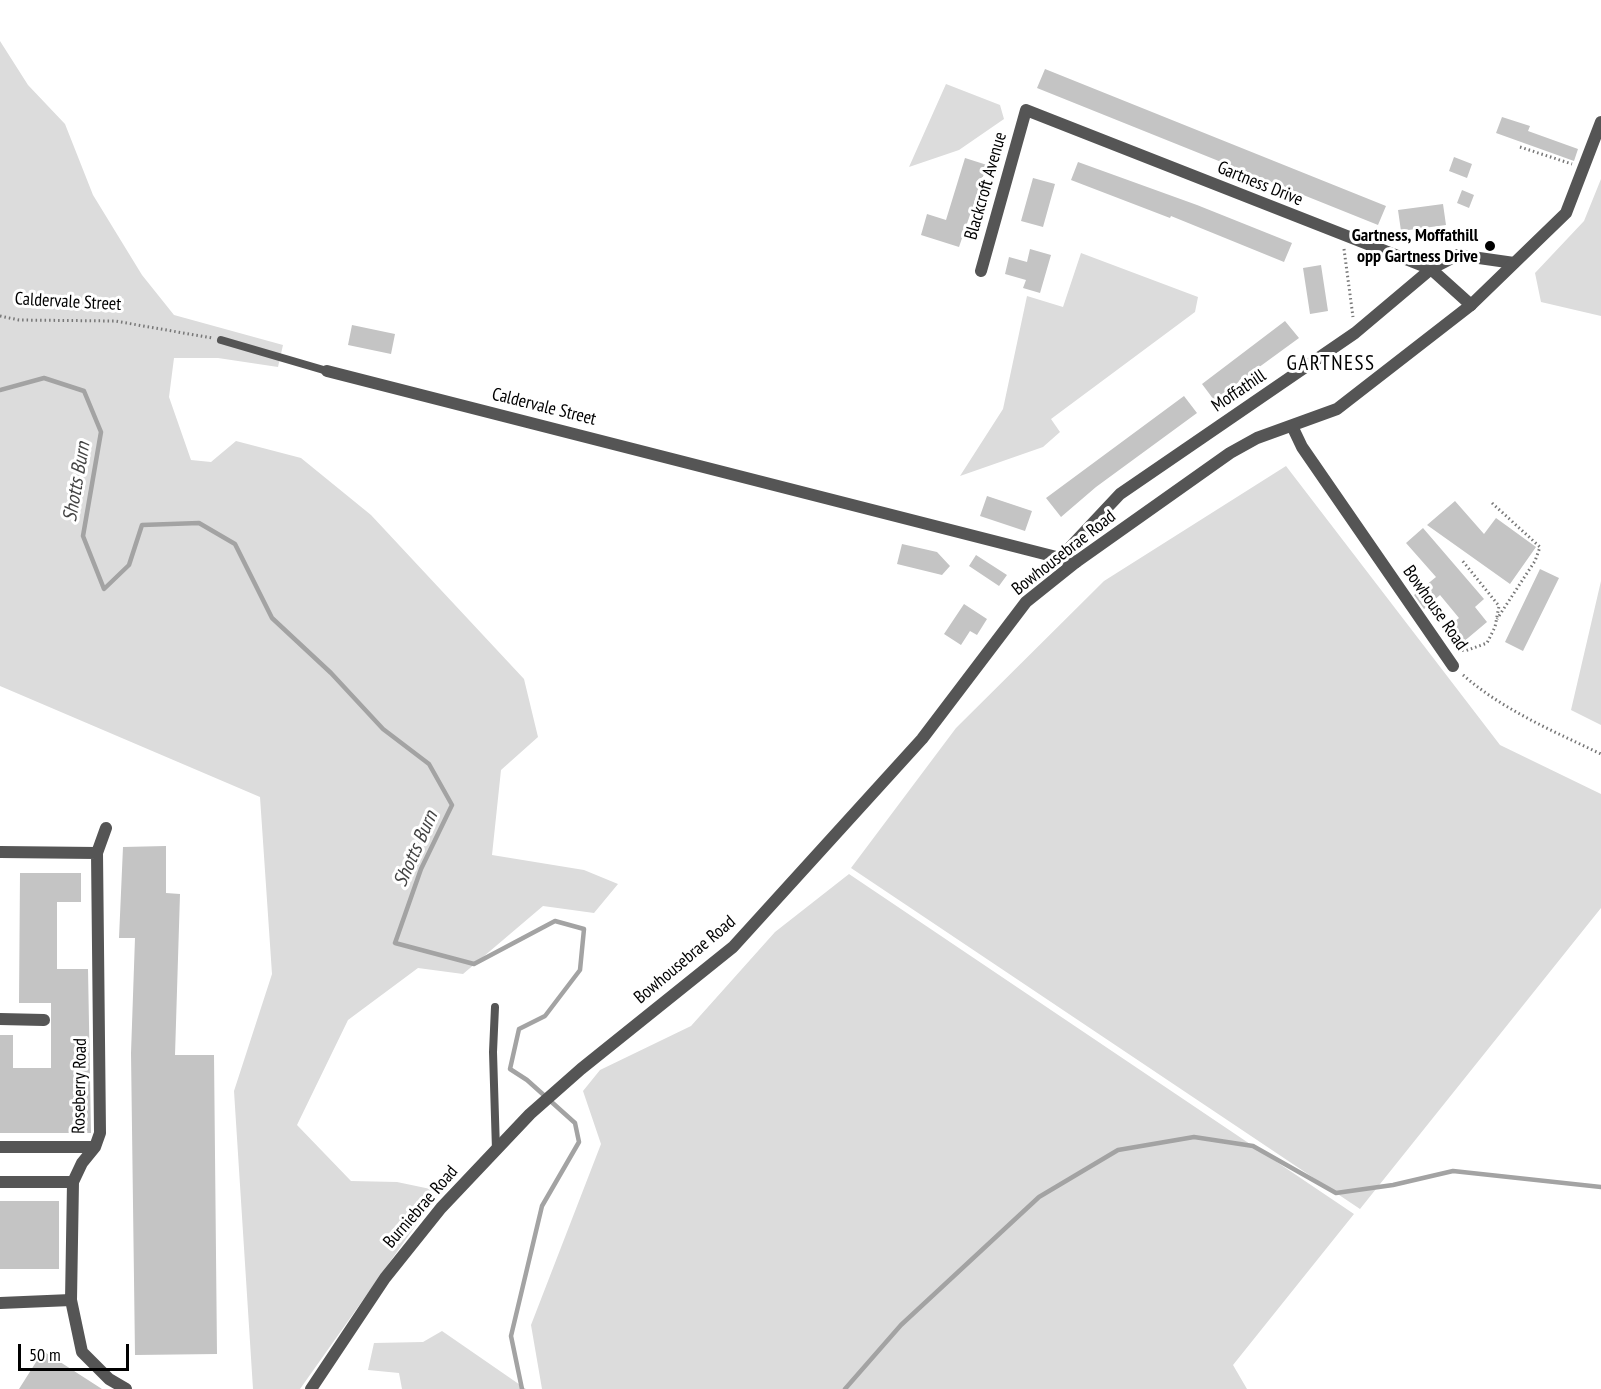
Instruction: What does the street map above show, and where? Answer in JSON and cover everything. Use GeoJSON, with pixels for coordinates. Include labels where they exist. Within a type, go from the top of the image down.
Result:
{"type":"FeatureCollection","features":[{"type":"Feature","properties":{"kind":"street","name":"Gartness Drive"},"geometry":{"type":"LineString","coordinates":[[1026,110],[1342,236],[1431,269],[1471,305]]}},
{"type":"Feature","properties":{"kind":"street","name":"Blackcroft Avenue"},"geometry":{"type":"LineString","coordinates":[[981,271],[1026,110]]}},
{"type":"Feature","properties":{"kind":"street","name":"Bowhousebrae Road"},"geometry":{"type":"LineString","coordinates":[[582,1069],[733,947],[922,739],[1026,602],[1076,562],[1230,453],[1257,438],[1337,409],[1471,305],[1566,213],[1585,169],[1601,122]]}},
{"type":"Feature","properties":{"kind":"street","name":"Moffathill"},"geometry":{"type":"LineString","coordinates":[[1060,558],[1120,494],[1355,333],[1431,269],[1458,255],[1514,263]]}},
{"type":"Feature","properties":{"kind":"street","name":"Caldervale Street"},"geometry":{"type":"LineString","coordinates":[[327,370],[1076,562]]}},
{"type":"Feature","properties":{"kind":"street","name":"Bowhouse Road"},"geometry":{"type":"LineString","coordinates":[[1292,426],[1302,447],[1453,666]]}},
{"type":"Feature","properties":{"kind":"street","name":"Roseberry Road"},"geometry":{"type":"LineString","coordinates":[[106,828],[97,853],[100,1133],[96,1147],[82,1163],[73,1182],[71,1300],[82,1352],[109,1379],[126,1389]]}},
{"type":"Feature","properties":{"kind":"street"},"geometry":{"type":"LineString","coordinates":[[0,852],[97,853]]}},
{"type":"Feature","properties":{"kind":"street"},"geometry":{"type":"LineString","coordinates":[[0,1018],[44,1020]]}},
{"type":"Feature","properties":{"kind":"street","name":"Burniebrae Road"},"geometry":{"type":"LineString","coordinates":[[311,1389],[332,1354],[392,1268],[441,1208],[530,1114],[582,1069]]}},
{"type":"Feature","properties":{"kind":"street"},"geometry":{"type":"LineString","coordinates":[[0,1147],[96,1147]]}},
{"type":"Feature","properties":{"kind":"street"},"geometry":{"type":"LineString","coordinates":[[0,1182],[73,1182]]}},
{"type":"Feature","properties":{"kind":"street"},"geometry":{"type":"LineString","coordinates":[[0,1303],[71,1300]]}},
{"type":"Feature","properties":{"kind":"lane","name":"Caldervale Street"},"geometry":{"type":"LineString","coordinates":[[221,340],[327,370]]}},
{"type":"Feature","properties":{"kind":"lane"},"geometry":{"type":"LineString","coordinates":[[495,1007],[493,1052],[496,1150]]}},
{"type":"Feature","properties":{"kind":"path"},"geometry":{"type":"LineString","coordinates":[[1520,147],[1585,169]]}},
{"type":"Feature","properties":{"kind":"path"},"geometry":{"type":"LineString","coordinates":[[1342,236],[1355,333]]}},
{"type":"Feature","properties":{"kind":"path","name":"Caldervale Street"},"geometry":{"type":"LineString","coordinates":[[0,316],[19,320],[115,321],[221,340]]}},
{"type":"Feature","properties":{"kind":"path"},"geometry":{"type":"LineString","coordinates":[[1439,647],[1465,651],[1487,643],[1497,619],[1535,561],[1540,547],[1492,503]]}},
{"type":"Feature","properties":{"kind":"path"},"geometry":{"type":"LineString","coordinates":[[1461,559],[1499,606],[1497,619]]}},
{"type":"Feature","properties":{"kind":"path","name":"Bowhouse Road"},"geometry":{"type":"LineString","coordinates":[[1453,666],[1483,693],[1601,754]]}},
{"type":"Feature","properties":{"kind":"shaded area"},"geometry":{"type":"Polygon","coordinates":[[[0,41],[28,85],[65,124],[93,195],[142,275],[174,315],[283,345],[278,367],[218,358],[174,358],[169,397],[191,460],[211,462],[236,441],[301,458],[371,515],[524,679],[538,737],[501,770],[492,855],[584,870],[618,884],[594,913],[543,906],[463,974],[418,968],[348,1020],[297,1125],[351,1181],[397,1182],[440,1191],[300,1389],[253,1389],[234,1091],[272,974],[260,797],[0,686],[0,41]]]}},
{"type":"Feature","properties":{"kind":"shaded area"},"geometry":{"type":"Polygon","coordinates":[[[946,84],[1000,105],[1004,119],[959,150],[909,167],[946,84]]]}},
{"type":"Feature","properties":{"kind":"shaded area"},"geometry":{"type":"Polygon","coordinates":[[[1601,179],[1601,316],[1541,302],[1535,273],[1584,221],[1601,179]]]}},
{"type":"Feature","properties":{"kind":"shaded area"},"geometry":{"type":"Polygon","coordinates":[[[1081,253],[1198,297],[1195,312],[1051,419],[1060,432],[1043,447],[960,476],[1003,409],[1027,296],[1063,307],[1081,253]]]}},
{"type":"Feature","properties":{"kind":"shaded area"},"geometry":{"type":"Polygon","coordinates":[[[1286,466],[1500,745],[1601,794],[1601,908],[1360,1209],[851,868],[956,728],[1104,581],[1286,466]]]}},
{"type":"Feature","properties":{"kind":"shaded area"},"geometry":{"type":"Polygon","coordinates":[[[1601,581],[1601,725],[1571,710],[1601,581]]]}},
{"type":"Feature","properties":{"kind":"shaded area"},"geometry":{"type":"Polygon","coordinates":[[[849,874],[1354,1214],[1233,1365],[1247,1389],[542,1389],[531,1325],[601,1144],[583,1091],[600,1070],[691,1026],[775,932],[849,874]]]}},
{"type":"Feature","properties":{"kind":"shaded area"},"geometry":{"type":"Polygon","coordinates":[[[442,1331],[526,1389],[402,1389],[399,1373],[368,1370],[374,1343],[423,1342],[442,1331]]]}},
{"type":"Feature","properties":{"kind":"building"},"geometry":{"type":"Polygon","coordinates":[[[1045,69],[1386,206],[1378,225],[1037,88],[1045,69]]]}},
{"type":"Feature","properties":{"kind":"building"},"geometry":{"type":"Polygon","coordinates":[[[1502,117],[1530,126],[1528,131],[1578,149],[1574,161],[1496,133],[1502,117]]]}},
{"type":"Feature","properties":{"kind":"building"},"geometry":{"type":"Polygon","coordinates":[[[1454,157],[1472,164],[1467,178],[1449,171],[1454,157]]]}},
{"type":"Feature","properties":{"kind":"building"},"geometry":{"type":"Polygon","coordinates":[[[965,158],[987,165],[959,247],[921,235],[927,214],[946,220],[965,158]]]}},
{"type":"Feature","properties":{"kind":"building"},"geometry":{"type":"Polygon","coordinates":[[[1078,162],[1197,205],[1292,243],[1284,262],[1171,216],[1170,218],[1071,180],[1078,162]]]}},
{"type":"Feature","properties":{"kind":"building"},"geometry":{"type":"Polygon","coordinates":[[[1033,178],[1055,184],[1043,227],[1021,221],[1033,178]]]}},
{"type":"Feature","properties":{"kind":"building"},"geometry":{"type":"Polygon","coordinates":[[[1462,190],[1474,195],[1469,208],[1457,203],[1462,190]]]}},
{"type":"Feature","properties":{"kind":"building"},"geometry":{"type":"Polygon","coordinates":[[[1443,204],[1446,225],[1401,231],[1398,210],[1443,204]]]}},
{"type":"Feature","properties":{"kind":"building"},"geometry":{"type":"Polygon","coordinates":[[[1030,249],[1051,255],[1040,293],[1023,288],[1026,280],[1005,274],[1009,257],[1027,262],[1030,249]]]}},
{"type":"Feature","properties":{"kind":"building"},"geometry":{"type":"Polygon","coordinates":[[[1321,265],[1328,311],[1310,314],[1303,268],[1321,265]]]}},
{"type":"Feature","properties":{"kind":"building"},"geometry":{"type":"Polygon","coordinates":[[[1285,321],[1299,338],[1214,400],[1202,384],[1285,321]]]}},
{"type":"Feature","properties":{"kind":"building"},"geometry":{"type":"Polygon","coordinates":[[[352,325],[395,334],[391,354],[348,345],[352,325]]]}},
{"type":"Feature","properties":{"kind":"building"},"geometry":{"type":"Polygon","coordinates":[[[1184,396],[1197,413],[1096,487],[1061,517],[1046,498],[1184,396]]]}},
{"type":"Feature","properties":{"kind":"building"},"geometry":{"type":"Polygon","coordinates":[[[987,496],[1032,511],[1025,531],[980,516],[987,496]]]}},
{"type":"Feature","properties":{"kind":"building"},"geometry":{"type":"Polygon","coordinates":[[[1455,501],[1484,534],[1496,518],[1536,547],[1510,584],[1427,525],[1455,501]]]}},
{"type":"Feature","properties":{"kind":"building"},"geometry":{"type":"Polygon","coordinates":[[[1423,528],[1484,599],[1475,607],[1487,622],[1462,643],[1448,627],[1459,618],[1440,595],[1424,609],[1414,595],[1436,577],[1406,543],[1423,528]]]}},
{"type":"Feature","properties":{"kind":"building"},"geometry":{"type":"Polygon","coordinates":[[[902,544],[937,552],[950,566],[942,575],[897,564],[902,544]]]}},
{"type":"Feature","properties":{"kind":"building"},"geometry":{"type":"Polygon","coordinates":[[[976,555],[1007,575],[999,586],[969,566],[976,555]]]}},
{"type":"Feature","properties":{"kind":"building"},"geometry":{"type":"Polygon","coordinates":[[[1540,569],[1559,578],[1523,651],[1505,642],[1540,569]]]}},
{"type":"Feature","properties":{"kind":"building"},"geometry":{"type":"Polygon","coordinates":[[[964,604],[987,619],[977,635],[970,631],[961,645],[944,634],[964,604]]]}},
{"type":"Feature","properties":{"kind":"building"},"geometry":{"type":"Polygon","coordinates":[[[166,846],[166,893],[180,894],[175,1055],[214,1055],[217,1354],[135,1355],[131,1053],[135,938],[119,938],[123,847],[166,846]]]}},
{"type":"Feature","properties":{"kind":"building"},"geometry":{"type":"Polygon","coordinates":[[[20,873],[81,873],[81,902],[57,902],[57,969],[88,969],[91,1133],[0,1133],[0,1035],[13,1035],[13,1068],[51,1068],[51,1003],[19,1003],[20,873]]]}},
{"type":"Feature","properties":{"kind":"building"},"geometry":{"type":"Polygon","coordinates":[[[0,1201],[59,1201],[59,1269],[0,1269],[0,1201]]]}},
{"type":"Feature","properties":{"kind":"building"},"geometry":{"type":"Polygon","coordinates":[[[43,1351],[102,1389],[19,1389],[43,1351]]]}},
{"type":"Feature","properties":{"kind":"waterway","name":"Shotts Burn"},"geometry":{"type":"LineString","coordinates":[[0,390],[44,378],[84,391],[101,432],[83,536],[104,589],[129,565],[142,525],[199,523],[235,544],[272,618],[331,673],[383,729],[429,764],[452,805],[421,869],[395,943],[474,964],[555,921],[584,929],[580,970],[545,1016],[519,1029],[510,1069],[527,1080],[575,1123],[579,1142],[542,1206],[511,1336],[522,1389]]}},
{"type":"Feature","properties":{"kind":"waterway"},"geometry":{"type":"LineString","coordinates":[[845,1389],[901,1325],[1039,1197],[1118,1150],[1194,1137],[1253,1146],[1336,1193],[1393,1185],[1453,1171],[1601,1187]]}},
{"type":"Feature","properties":{"kind":"place","name":"Gartness, Moffathill opp Gartness Drive"},"geometry":{"type":"Point","coordinates":[1490,246]}},
{"type":"Feature","properties":{"kind":"district","name":"GARTNESS"},"geometry":{"type":"Point","coordinates":[1331,364]}}]}
